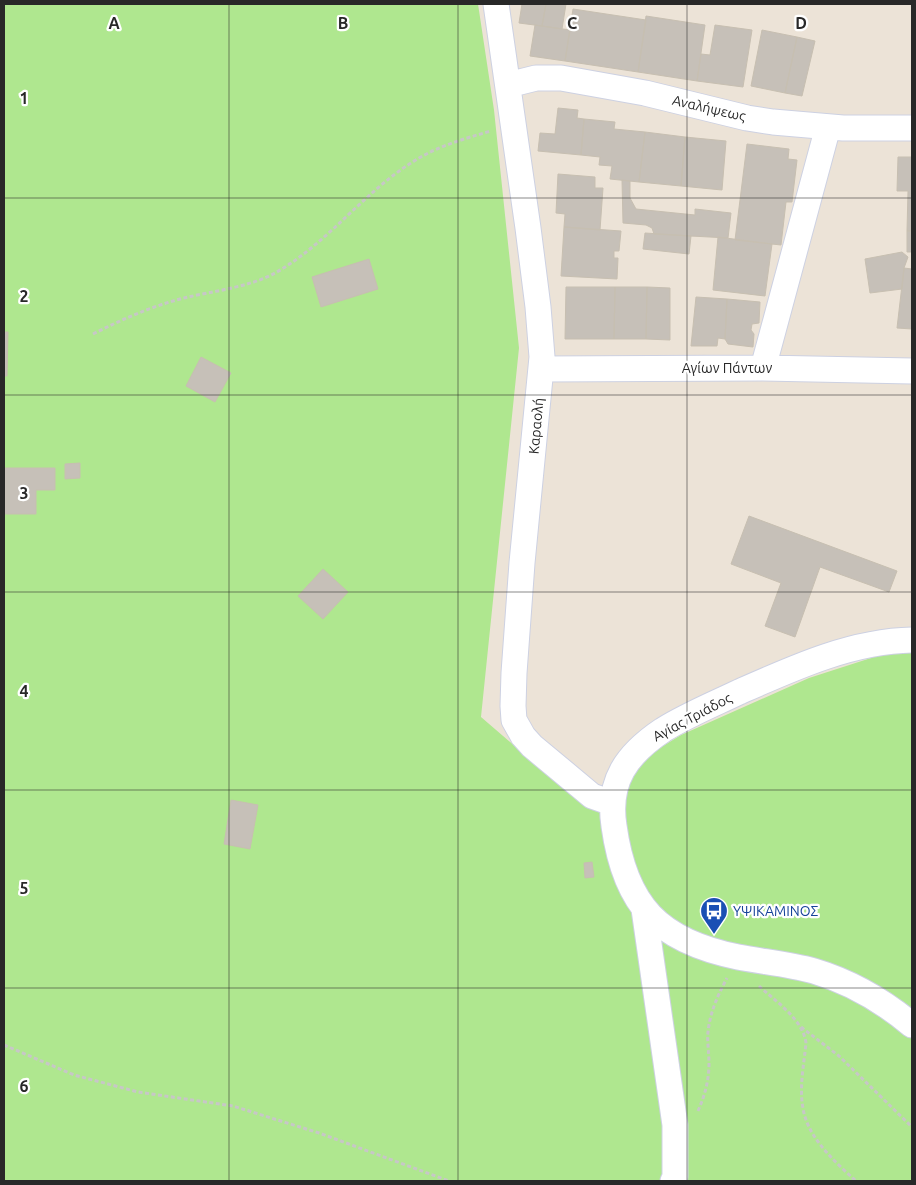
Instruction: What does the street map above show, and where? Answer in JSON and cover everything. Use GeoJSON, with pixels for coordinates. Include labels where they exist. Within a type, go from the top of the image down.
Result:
{"type":"FeatureCollection","features":[{"type":"Feature","properties":{"kind":"street","name":"Καραολή"},"geometry":{"type":"LineString","coordinates":[[496,4],[514,124],[542,342],[542,369],[521,572],[514,673],[514,720],[523,736],[532,746],[592,796],[612,803]]}},
{"type":"Feature","properties":{"kind":"street","name":"Αναλήψεως"},"geometry":{"type":"LineString","coordinates":[[508,85],[536,78],[561,78],[644,93],[747,118],[796,125],[912,128]]}},
{"type":"Feature","properties":{"kind":"street"},"geometry":{"type":"LineString","coordinates":[[763,368],[828,127]]}},
{"type":"Feature","properties":{"kind":"street","name":"Αγίων Πάντων"},"geometry":{"type":"LineString","coordinates":[[542,369],[763,368],[912,370]]}},
{"type":"Feature","properties":{"kind":"street","name":"Αγίας Τριάδος"},"geometry":{"type":"LineString","coordinates":[[912,640],[879,643],[842,652],[757,684],[689,715],[666,728],[639,748],[618,776],[612,803],[616,842],[623,872],[633,893],[644,909],[660,925],[683,939],[718,952],[805,968],[832,977],[870,995],[912,1025]]}},
{"type":"Feature","properties":{"kind":"street"},"geometry":{"type":"LineString","coordinates":[[644,909],[675,1125],[673,1181]]}},
{"type":"Feature","properties":{"kind":"path"},"geometry":{"type":"LineString","coordinates":[[93,334],[145,309],[273,274],[316,245],[385,183],[411,163],[456,142],[514,124]]}},
{"type":"Feature","properties":{"kind":"path"},"geometry":{"type":"LineString","coordinates":[[675,1134],[698,1112],[704,1098],[709,1063],[708,1033],[712,1010],[733,965],[740,957],[753,980],[794,1018],[805,1035],[803,1110],[808,1124],[823,1147],[856,1181]]}},
{"type":"Feature","properties":{"kind":"path"},"geometry":{"type":"LineString","coordinates":[[798,1025],[839,1056],[912,1127]]}},
{"type":"Feature","properties":{"kind":"path"},"geometry":{"type":"LineString","coordinates":[[4,1045],[74,1075],[138,1092],[233,1106],[319,1133],[449,1181]]}},
{"type":"Feature","properties":{"kind":"green space"},"geometry":{"type":"Polygon","coordinates":[[[4,4],[478,4],[494,110],[519,348],[481,717],[574,797],[628,781],[648,757],[681,735],[809,678],[902,648],[912,649],[912,1181],[4,1181],[4,4]]]}},
{"type":"Feature","properties":{"kind":"building"},"geometry":{"type":"Polygon","coordinates":[[[522,4],[546,4],[542,26],[519,23],[522,4]]]}},
{"type":"Feature","properties":{"kind":"building"},"geometry":{"type":"Polygon","coordinates":[[[546,4],[566,4],[562,29],[542,26],[546,4]]]}},
{"type":"Feature","properties":{"kind":"building"},"geometry":{"type":"Polygon","coordinates":[[[573,9],[646,20],[638,72],[565,61],[573,9]]]}},
{"type":"Feature","properties":{"kind":"building"},"geometry":{"type":"Polygon","coordinates":[[[646,16],[705,25],[697,81],[638,72],[646,16]]]}},
{"type":"Feature","properties":{"kind":"building"},"geometry":{"type":"Polygon","coordinates":[[[535,25],[570,30],[565,61],[530,56],[535,25]]]}},
{"type":"Feature","properties":{"kind":"building"},"geometry":{"type":"Polygon","coordinates":[[[715,25],[752,30],[743,87],[697,81],[701,54],[710,55],[715,25]]]}},
{"type":"Feature","properties":{"kind":"building"},"geometry":{"type":"Polygon","coordinates":[[[762,30],[797,37],[785,93],[751,86],[762,30]]]}},
{"type":"Feature","properties":{"kind":"building"},"geometry":{"type":"Polygon","coordinates":[[[797,37],[815,41],[802,96],[785,93],[797,37]]]}},
{"type":"Feature","properties":{"kind":"building"},"geometry":{"type":"Polygon","coordinates":[[[558,108],[578,110],[577,118],[584,119],[581,155],[538,151],[540,133],[555,134],[558,108]]]}},
{"type":"Feature","properties":{"kind":"building"},"geometry":{"type":"Polygon","coordinates":[[[584,119],[615,122],[614,129],[645,132],[639,182],[610,179],[612,166],[599,165],[600,157],[581,155],[584,119]]]}},
{"type":"Feature","properties":{"kind":"building"},"geometry":{"type":"Polygon","coordinates":[[[645,132],[685,137],[681,186],[639,182],[645,132]]]}},
{"type":"Feature","properties":{"kind":"building"},"geometry":{"type":"Polygon","coordinates":[[[685,137],[726,141],[722,190],[681,186],[685,137]]]}},
{"type":"Feature","properties":{"kind":"building"},"geometry":{"type":"Polygon","coordinates":[[[747,144],[789,149],[788,159],[797,160],[792,202],[786,202],[781,245],[735,240],[747,144]]]}},
{"type":"Feature","properties":{"kind":"building"},"geometry":{"type":"Polygon","coordinates":[[[898,157],[912,157],[912,231],[907,231],[908,191],[897,191],[898,157]]]}},
{"type":"Feature","properties":{"kind":"building"},"geometry":{"type":"Polygon","coordinates":[[[558,174],[595,177],[595,188],[603,188],[600,230],[564,227],[565,214],[556,213],[558,174]]]}},
{"type":"Feature","properties":{"kind":"building"},"geometry":{"type":"Polygon","coordinates":[[[622,180],[630,181],[630,198],[636,209],[695,215],[695,209],[731,213],[728,238],[654,234],[652,228],[646,225],[623,223],[622,180]]]}},
{"type":"Feature","properties":{"kind":"building"},"geometry":{"type":"Polygon","coordinates":[[[564,227],[621,231],[619,251],[614,251],[614,258],[618,258],[617,279],[561,276],[564,227]]]}},
{"type":"Feature","properties":{"kind":"building"},"geometry":{"type":"Polygon","coordinates":[[[907,231],[912,231],[912,252],[907,252],[907,231]]]}},
{"type":"Feature","properties":{"kind":"building"},"geometry":{"type":"Polygon","coordinates":[[[645,233],[691,236],[689,254],[643,249],[645,233]]]}},
{"type":"Feature","properties":{"kind":"building"},"geometry":{"type":"Polygon","coordinates":[[[718,237],[772,244],[765,296],[713,290],[718,237]]]}},
{"type":"Feature","properties":{"kind":"building"},"geometry":{"type":"Polygon","coordinates":[[[902,252],[908,257],[904,268],[902,289],[870,293],[865,259],[902,252]]]}},
{"type":"Feature","properties":{"kind":"building"},"geometry":{"type":"Polygon","coordinates":[[[369,259],[378,289],[321,307],[312,277],[369,259]]]}},
{"type":"Feature","properties":{"kind":"building"},"geometry":{"type":"Polygon","coordinates":[[[904,268],[912,269],[912,329],[897,328],[904,268]]]}},
{"type":"Feature","properties":{"kind":"building"},"geometry":{"type":"Polygon","coordinates":[[[566,287],[615,287],[614,339],[565,339],[566,287]]]}},
{"type":"Feature","properties":{"kind":"building"},"geometry":{"type":"Polygon","coordinates":[[[615,287],[647,287],[646,339],[614,339],[615,287]]]}},
{"type":"Feature","properties":{"kind":"building"},"geometry":{"type":"Polygon","coordinates":[[[647,287],[670,288],[670,340],[646,339],[647,287]]]}},
{"type":"Feature","properties":{"kind":"building"},"geometry":{"type":"Polygon","coordinates":[[[696,297],[727,299],[725,339],[718,338],[717,346],[691,346],[696,297]]]}},
{"type":"Feature","properties":{"kind":"building"},"geometry":{"type":"Polygon","coordinates":[[[727,299],[760,302],[759,323],[752,324],[751,330],[754,334],[753,347],[728,344],[725,339],[727,299]]]}},
{"type":"Feature","properties":{"kind":"building"},"geometry":{"type":"Polygon","coordinates":[[[4,332],[8,332],[7,376],[4,376],[4,332]]]}},
{"type":"Feature","properties":{"kind":"building"},"geometry":{"type":"Polygon","coordinates":[[[201,357],[231,373],[215,402],[186,386],[201,357]]]}},
{"type":"Feature","properties":{"kind":"building"},"geometry":{"type":"Polygon","coordinates":[[[80,463],[80,478],[65,479],[65,464],[80,463]]]}},
{"type":"Feature","properties":{"kind":"building"},"geometry":{"type":"Polygon","coordinates":[[[4,468],[55,468],[55,490],[36,490],[36,514],[4,514],[4,468]]]}},
{"type":"Feature","properties":{"kind":"building"},"geometry":{"type":"Polygon","coordinates":[[[749,516],[897,571],[889,592],[820,567],[795,637],[765,626],[781,583],[731,564],[749,516]]]}},
{"type":"Feature","properties":{"kind":"building"},"geometry":{"type":"Polygon","coordinates":[[[323,569],[348,592],[323,619],[298,596],[323,569]]]}},
{"type":"Feature","properties":{"kind":"building"},"geometry":{"type":"Polygon","coordinates":[[[231,800],[258,805],[250,849],[224,844],[231,800]]]}},
{"type":"Feature","properties":{"kind":"building"},"geometry":{"type":"Polygon","coordinates":[[[592,862],[594,877],[585,878],[584,863],[592,862]]]}},
{"type":"Feature","properties":{"kind":"place","name":"ΥΨΙΚΑΜΙΝΟΣ"},"geometry":{"type":"Point","coordinates":[714,935]}}]}
